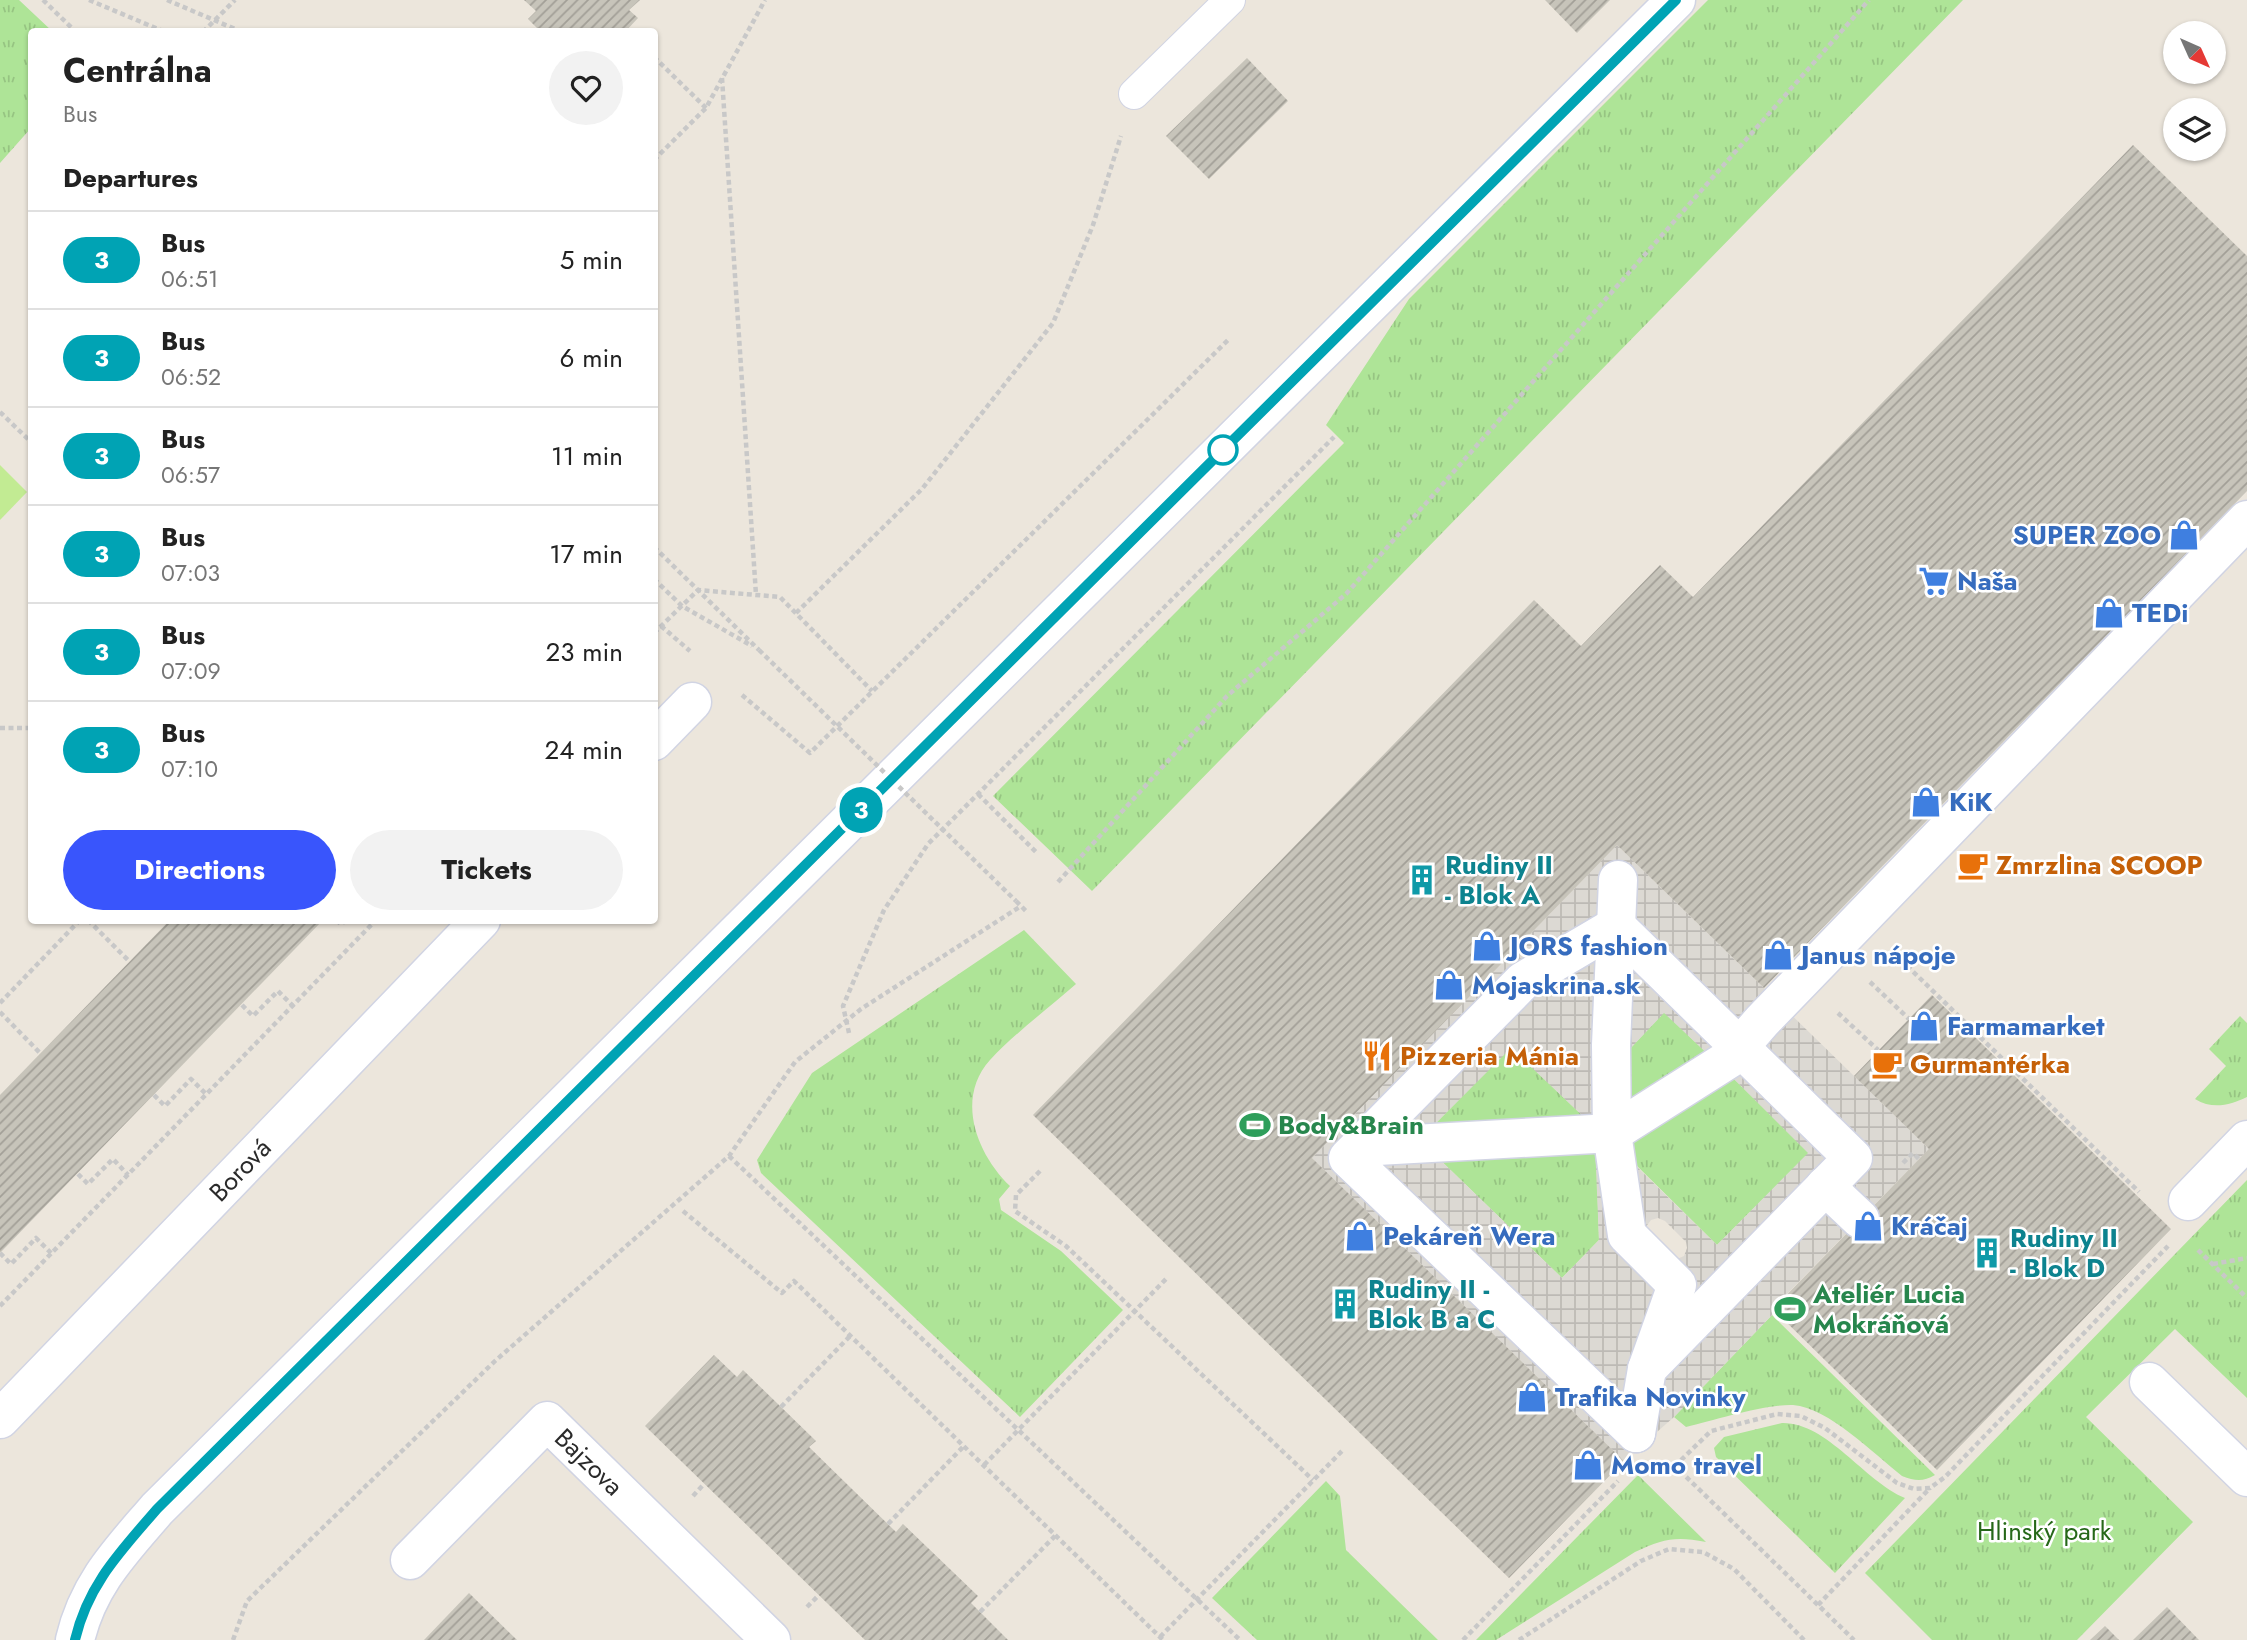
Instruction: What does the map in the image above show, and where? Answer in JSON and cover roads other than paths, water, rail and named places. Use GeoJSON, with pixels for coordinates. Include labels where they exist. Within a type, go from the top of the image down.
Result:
{"type":"FeatureCollection","features":[{"type":"Feature","properties":{"kind":"street"},"geometry":{"type":"LineString","coordinates":[[75,1640],[81,1615],[109,1564],[157,1509],[1676,0]]}},
{"type":"Feature","properties":{"kind":"street"},"geometry":{"type":"LineString","coordinates":[[1359,1147],[1612,1133],[1729,1059],[2247,520]]}},
{"type":"Feature","properties":{"kind":"street"},"geometry":{"type":"LineString","coordinates":[[658,737],[692,702]]}},
{"type":"Feature","properties":{"kind":"street"},"geometry":{"type":"LineString","coordinates":[[1616,926],[1523,981],[1348,1158],[1636,1433],[1647,1369],[1677,1285],[1628,1235],[1612,1133],[1611,1045],[1618,880]]}},
{"type":"Feature","properties":{"kind":"street","name":"Borová"},"geometry":{"type":"LineString","coordinates":[[0,1419],[477,924]]}},
{"type":"Feature","properties":{"kind":"street"},"geometry":{"type":"LineString","coordinates":[[1616,926],[1853,1158],[1647,1369]]}},
{"type":"Feature","properties":{"kind":"street"},"geometry":{"type":"LineString","coordinates":[[2184,1217],[2247,1140]]}},
{"type":"Feature","properties":{"kind":"street"},"geometry":{"type":"LineString","coordinates":[[1825,1186],[1860,1219]]}},
{"type":"Feature","properties":{"kind":"street"},"geometry":{"type":"LineString","coordinates":[[2149,1382],[2247,1477]]}},
{"type":"Feature","properties":{"kind":"street","name":"Bajzova"},"geometry":{"type":"LineString","coordinates":[[410,1560],[547,1421],[771,1640]]}},
{"type":"Feature","properties":{"kind":"lane"},"geometry":{"type":"LineString","coordinates":[[1134,94],[1230,0]]}},
{"type":"Feature","properties":{"kind":"place","name":"SUPER ZOO"},"geometry":{"type":"Point","coordinates":[2184,535]}},
{"type":"Feature","properties":{"kind":"place","name":"Naša"},"geometry":{"type":"Point","coordinates":[1934,581]}},
{"type":"Feature","properties":{"kind":"place","name":"TEDi"},"geometry":{"type":"Point","coordinates":[2109,613]}},
{"type":"Feature","properties":{"kind":"place","name":"KiK"},"geometry":{"type":"Point","coordinates":[1926,802]}},
{"type":"Feature","properties":{"kind":"place","name":"Zmrzlina SCOOP"},"geometry":{"type":"Point","coordinates":[1973,865]}},
{"type":"Feature","properties":{"kind":"place","name":"Rudiny II - Blok A"},"geometry":{"type":"Point","coordinates":[1422,880]}},
{"type":"Feature","properties":{"kind":"place","name":"JORS fashion"},"geometry":{"type":"Point","coordinates":[1487,946]}},
{"type":"Feature","properties":{"kind":"place","name":"Janus nápoje"},"geometry":{"type":"Point","coordinates":[1778,955]}},
{"type":"Feature","properties":{"kind":"place","name":"Mojaskrina.sk"},"geometry":{"type":"Point","coordinates":[1449,985]}},
{"type":"Feature","properties":{"kind":"place","name":"Farmamarket"},"geometry":{"type":"Point","coordinates":[1924,1026]}},
{"type":"Feature","properties":{"kind":"place","name":"Pizzeria Mánia"},"geometry":{"type":"Point","coordinates":[1377,1056]}},
{"type":"Feature","properties":{"kind":"place","name":"Gurmantérka"},"geometry":{"type":"Point","coordinates":[1887,1064]}},
{"type":"Feature","properties":{"kind":"place","name":"Body&Brain"},"geometry":{"type":"Point","coordinates":[1255,1125]}},
{"type":"Feature","properties":{"kind":"place","name":"Kráčaj"},"geometry":{"type":"Point","coordinates":[1868,1226]}},
{"type":"Feature","properties":{"kind":"place","name":"Pekáreň Wera"},"geometry":{"type":"Point","coordinates":[1360,1236]}},
{"type":"Feature","properties":{"kind":"place","name":"Rudiny II - Blok D"},"geometry":{"type":"Point","coordinates":[1987,1253]}},
{"type":"Feature","properties":{"kind":"place","name":"Rudiny II - Blok B a C"},"geometry":{"type":"Point","coordinates":[1345,1304]}},
{"type":"Feature","properties":{"kind":"place","name":"Ateliér Lucia Mokráňová"},"geometry":{"type":"Point","coordinates":[1790,1309]}},
{"type":"Feature","properties":{"kind":"place","name":"Trafika Novinky"},"geometry":{"type":"Point","coordinates":[1532,1397]}},
{"type":"Feature","properties":{"kind":"place","name":"Momo travel"},"geometry":{"type":"Point","coordinates":[1588,1465]}},
{"type":"Feature","properties":{"kind":"park label","name":"Hlinský park"},"geometry":{"type":"Point","coordinates":[2044,1531]}}]}
